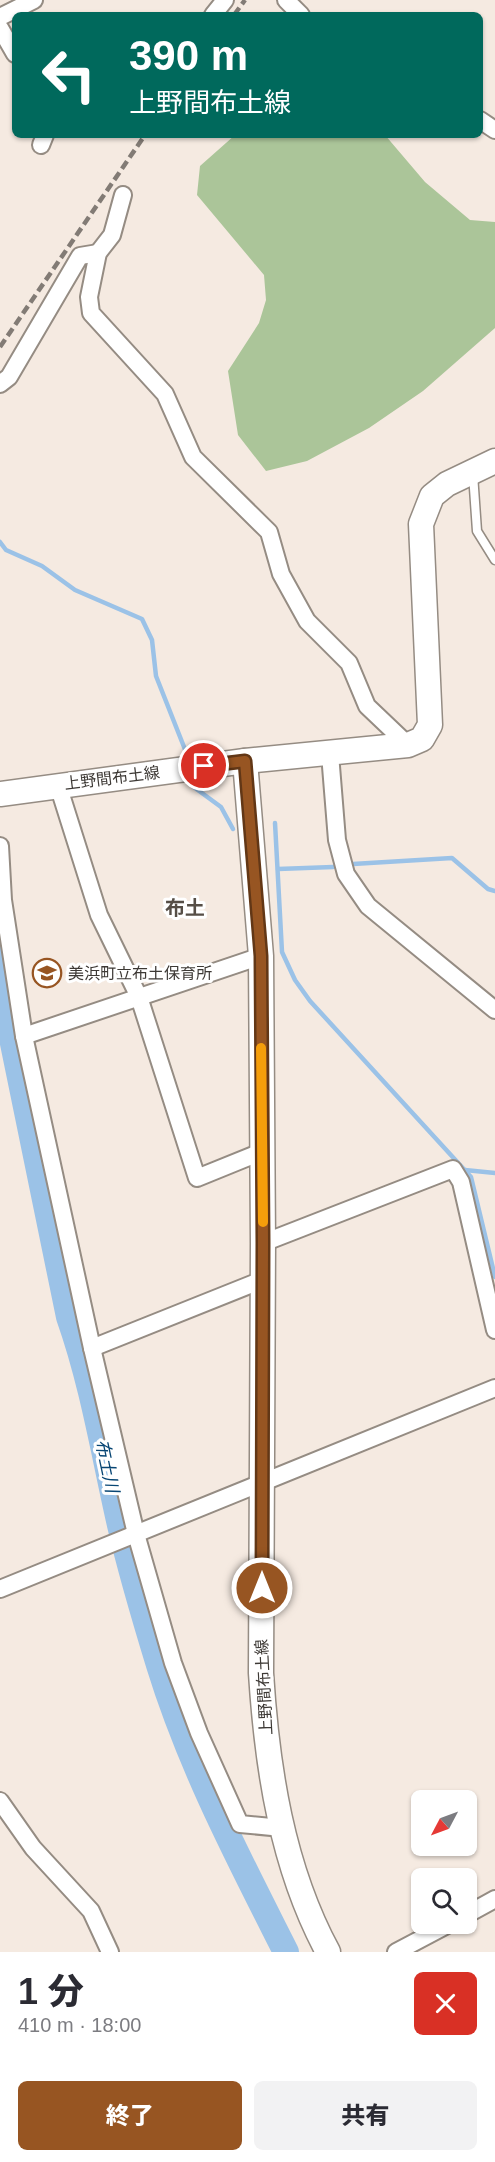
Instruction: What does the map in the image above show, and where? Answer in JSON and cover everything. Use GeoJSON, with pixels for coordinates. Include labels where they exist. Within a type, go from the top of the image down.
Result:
{"type":"FeatureCollection","features":[{"type":"Feature","properties":{"kind":"main road"},"geometry":{"type":"LineString","coordinates":[[245,761],[408,745],[422,738],[430,725],[421,524],[432,496],[447,484],[473,474],[495,461]]}},
{"type":"Feature","properties":{"kind":"main road","name":"上野間布土線"},"geometry":{"type":"LineString","coordinates":[[0,794],[245,761],[261,956],[263,1243],[261,1672],[270,1771],[282,1828],[300,1886],[328,1952]]}},
{"type":"Feature","properties":{"kind":"street"},"geometry":{"type":"LineString","coordinates":[[0,16],[34,0]]}},
{"type":"Feature","properties":{"kind":"street"},"geometry":{"type":"LineString","coordinates":[[215,12],[225,0]]}},
{"type":"Feature","properties":{"kind":"street"},"geometry":{"type":"LineString","coordinates":[[286,0],[298,12]]}},
{"type":"Feature","properties":{"kind":"street"},"geometry":{"type":"LineString","coordinates":[[0,28],[12,49]]}},
{"type":"Feature","properties":{"kind":"street"},"geometry":{"type":"LineString","coordinates":[[123,195],[112,234],[98,253],[89,297],[91,313],[165,394],[193,457],[269,532],[281,574],[306,621],[349,663],[367,706],[408,745]]}},
{"type":"Feature","properties":{"kind":"street"},"geometry":{"type":"LineString","coordinates":[[0,384],[9,377],[80,256],[98,253]]}},
{"type":"Feature","properties":{"kind":"street"},"geometry":{"type":"LineString","coordinates":[[330,754],[337,840],[346,874],[368,906],[495,1010]]}},
{"type":"Feature","properties":{"kind":"street"},"geometry":{"type":"LineString","coordinates":[[58,785],[99,915],[139,997],[197,1178],[261,1152]]}},
{"type":"Feature","properties":{"kind":"street"},"geometry":{"type":"LineString","coordinates":[[0,846],[3,900],[24,1036],[92,1348],[136,1533],[173,1663],[199,1732],[240,1824],[282,1828]]}},
{"type":"Feature","properties":{"kind":"street"},"geometry":{"type":"LineString","coordinates":[[24,1036],[261,956]]}},
{"type":"Feature","properties":{"kind":"street"},"geometry":{"type":"LineString","coordinates":[[263,1243],[453,1168],[461,1182],[495,1330]]}},
{"type":"Feature","properties":{"kind":"street"},"geometry":{"type":"LineString","coordinates":[[92,1348],[262,1280]]}},
{"type":"Feature","properties":{"kind":"street"},"geometry":{"type":"LineString","coordinates":[[0,1589],[495,1388]]}},
{"type":"Feature","properties":{"kind":"street"},"geometry":{"type":"LineString","coordinates":[[0,1801],[33,1848],[91,1911],[110,1952]]}},
{"type":"Feature","properties":{"kind":"street"},"geometry":{"type":"LineString","coordinates":[[477,1908],[495,1899]]}},
{"type":"Feature","properties":{"kind":"street"},"geometry":{"type":"LineString","coordinates":[[396,1952],[430,1934]]}},
{"type":"Feature","properties":{"kind":"lane"},"geometry":{"type":"LineString","coordinates":[[473,474],[477,531],[495,560]]}},
{"type":"Feature","properties":{"kind":"green space"},"geometry":{"type":"Polygon","coordinates":[[[232,138],[388,138],[425,182],[470,220],[495,222],[495,328],[423,391],[369,428],[307,461],[266,471],[238,435],[228,371],[259,323],[266,300],[264,275],[197,195],[200,166],[232,138]]]}},
{"type":"Feature","properties":{"kind":"waterway"},"geometry":{"type":"LineString","coordinates":[[0,542],[6,550],[42,566],[75,590],[142,619],[152,640],[156,676],[186,752]]}},
{"type":"Feature","properties":{"kind":"waterway"},"geometry":{"type":"LineString","coordinates":[[191,785],[221,807],[233,829]]}},
{"type":"Feature","properties":{"kind":"waterway"},"geometry":{"type":"LineString","coordinates":[[275,823],[282,952],[295,980],[310,1001],[471,1177],[495,1277]]}},
{"type":"Feature","properties":{"kind":"waterway"},"geometry":{"type":"LineString","coordinates":[[353,864],[452,858],[488,889],[495,891]]}},
{"type":"Feature","properties":{"kind":"waterway"},"geometry":{"type":"LineString","coordinates":[[278,869],[333,867]]}},
{"type":"Feature","properties":{"kind":"waterway","name":"布土川"},"geometry":{"type":"LineString","coordinates":[[0,958],[9,1024],[69,1317],[91,1394],[120,1525],[143,1613],[171,1703],[200,1776],[286,1952]]}},
{"type":"Feature","properties":{"kind":"waterway"},"geometry":{"type":"LineString","coordinates":[[465,1170],[495,1173]]}},
{"type":"Feature","properties":{"kind":"railway"},"geometry":{"type":"LineString","coordinates":[[236,12],[245,0]]}},
{"type":"Feature","properties":{"kind":"railway"},"geometry":{"type":"LineString","coordinates":[[0,347],[143,138]]}},
{"type":"Feature","properties":{"kind":"slow traffic"},"geometry":{"type":"LineString","coordinates":[[261,1048],[263,1222]]}},
{"type":"Feature","properties":{"kind":"place","name":"美浜町立布土保育所"},"geometry":{"type":"Point","coordinates":[47,973]}},
{"type":"Feature","properties":{"kind":"district","name":"布土"},"geometry":{"type":"Point","coordinates":[185,908]}},
{"type":"Feature","properties":{"kind":"route"},"geometry":{"type":"LineString","coordinates":[[204,766],[245,761],[256,884],[261,956],[262,1588]]}}]}
